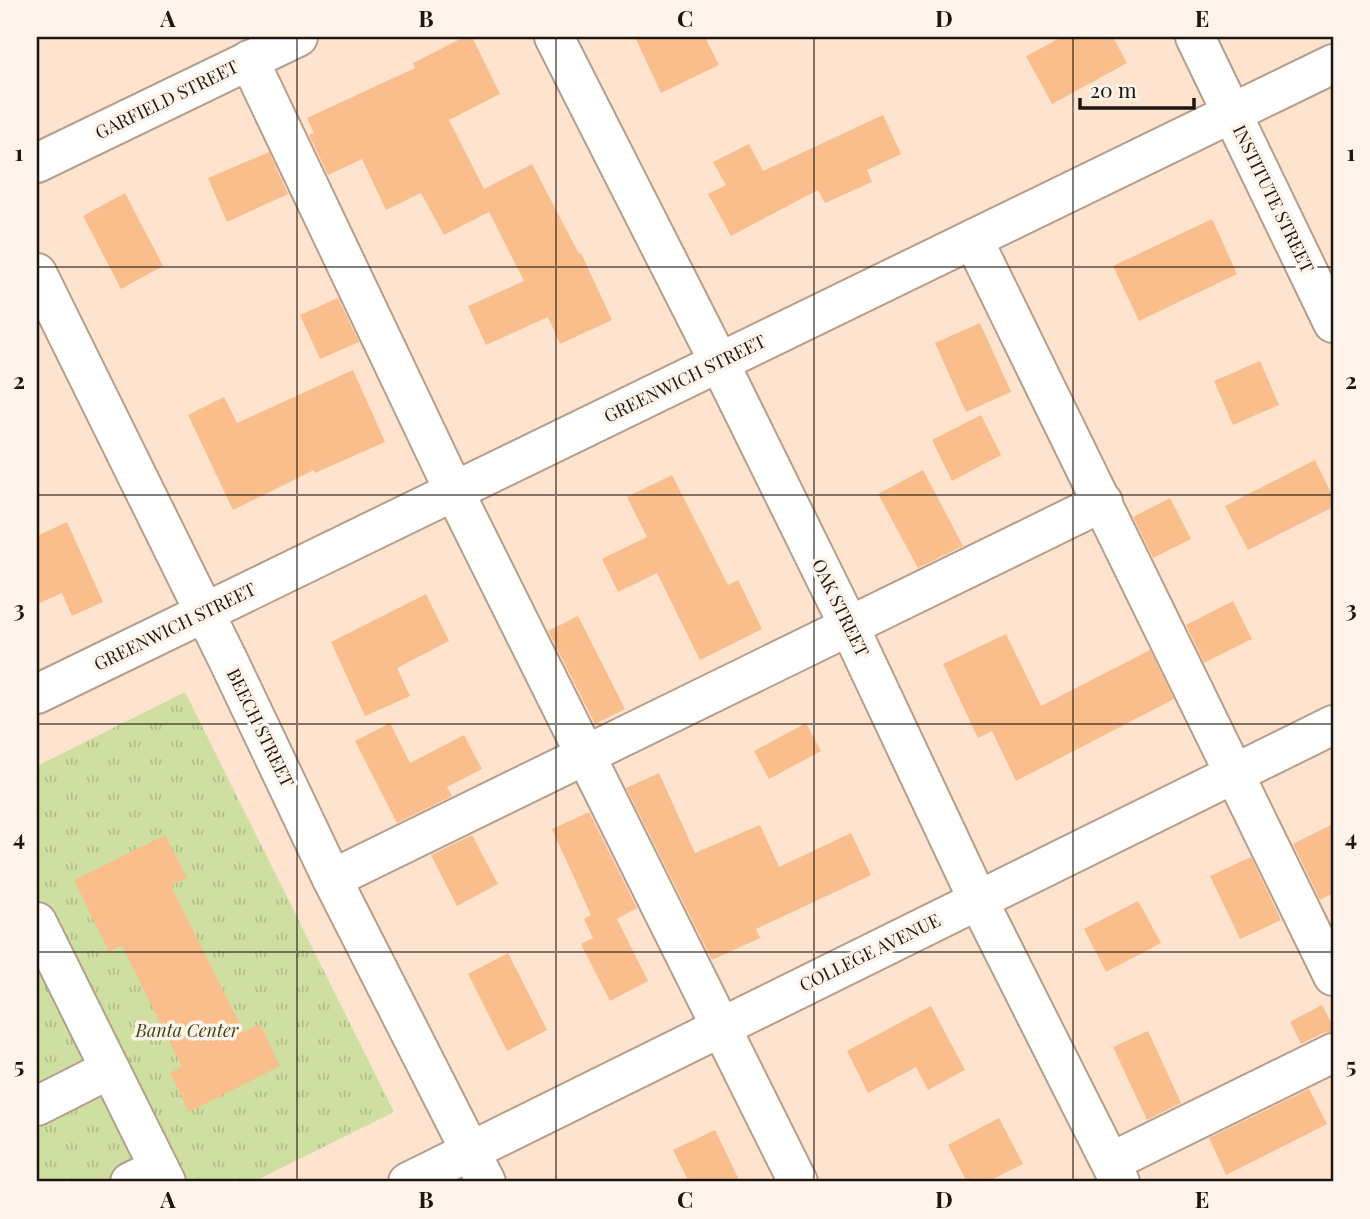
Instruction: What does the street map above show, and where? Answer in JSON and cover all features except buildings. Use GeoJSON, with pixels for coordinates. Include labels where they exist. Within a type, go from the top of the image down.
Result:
{"type":"FeatureCollection","features":[{"type":"Feature","properties":{"kind":"street","name":"GARFIELD STREET"},"geometry":{"type":"LineString","coordinates":[[37,163],[298,37]]}},
{"type":"Feature","properties":{"kind":"street","name":"OAK STREET"},"geometry":{"type":"LineString","coordinates":[[554,37],[719,362],[849,626],[978,900],[1116,1172]]}},
{"type":"Feature","properties":{"kind":"street","name":"INSTITUTE STREET"},"geometry":{"type":"LineString","coordinates":[[1195,37],[1333,323]]}},
{"type":"Feature","properties":{"kind":"street"},"geometry":{"type":"LineString","coordinates":[[249,60],[454,491],[798,1182]]}},
{"type":"Feature","properties":{"kind":"street","name":"GREENWICH STREET"},"geometry":{"type":"LineString","coordinates":[[37,694],[1333,64]]}},
{"type":"Feature","properties":{"kind":"street"},"geometry":{"type":"LineString","coordinates":[[973,239],[1333,976]]}},
{"type":"Feature","properties":{"kind":"street","name":"BEECH STREET"},"geometry":{"type":"LineString","coordinates":[[37,273],[332,879],[478,1167]]}},
{"type":"Feature","properties":{"kind":"street"},"geometry":{"type":"LineString","coordinates":[[332,879],[1103,502]]}},
{"type":"Feature","properties":{"kind":"street","name":"COLLEGE AVENUE"},"geometry":{"type":"LineString","coordinates":[[408,1182],[478,1167],[721,1026],[1333,725]]}},
{"type":"Feature","properties":{"kind":"street"},"geometry":{"type":"LineString","coordinates":[[37,922],[110,1069],[151,1177]]}},
{"type":"Feature","properties":{"kind":"street"},"geometry":{"type":"LineString","coordinates":[[1116,1172],[1333,1053]]}},
{"type":"Feature","properties":{"kind":"street"},"geometry":{"type":"LineString","coordinates":[[37,1106],[110,1069]]}},
{"type":"Feature","properties":{"kind":"green space","name":"Banta Center"},"geometry":{"type":"Polygon","coordinates":[[[185,692],[394,1112],[253,1182],[37,1182],[37,766],[185,692]]]}}]}
